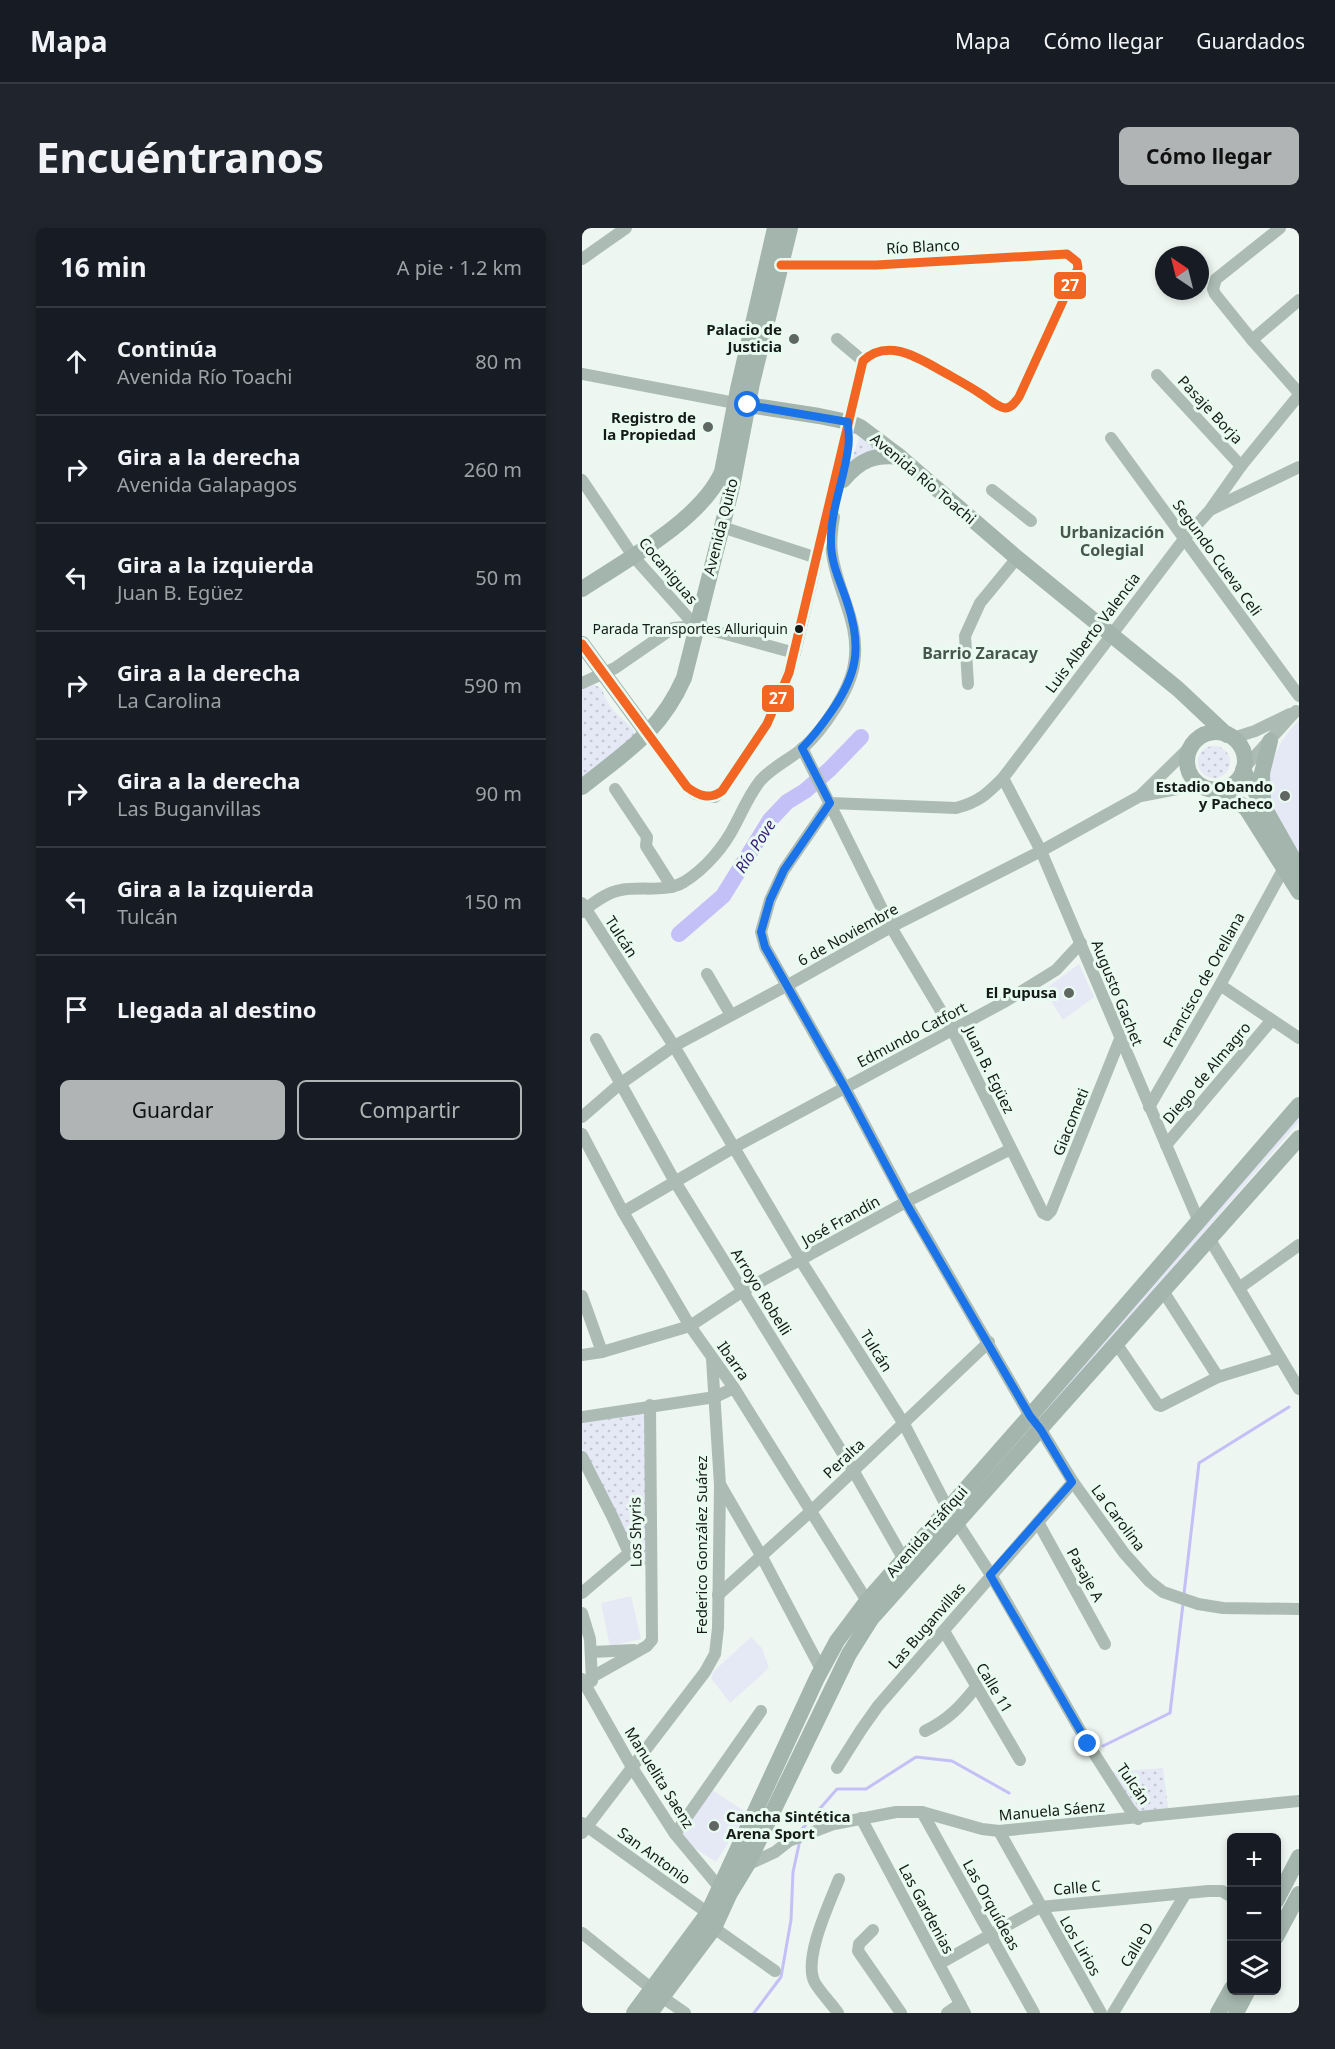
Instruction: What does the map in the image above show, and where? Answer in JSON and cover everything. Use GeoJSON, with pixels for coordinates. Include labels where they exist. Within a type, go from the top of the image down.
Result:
{"type":"FeatureCollection","features":[{"type":"Feature","properties":{"kind":"main road","name":"Avenida Quito"},"geometry":{"type":"LineString","coordinates":[[582,787],[648,734],[674,699],[684,678],[722,527],[775,228]]}},
{"type":"Feature","properties":{"kind":"main road"},"geometry":{"type":"LineString","coordinates":[[778,262],[780,228]]}},
{"type":"Feature","properties":{"kind":"main road","name":"Avenida Quito"},"geometry":{"type":"LineString","coordinates":[[742,404],[788,228]]}},
{"type":"Feature","properties":{"kind":"main road","name":"Avenida Río Toachi"},"geometry":{"type":"LineString","coordinates":[[742,404],[848,422],[860,427],[900,457],[1017,558],[1178,688],[1230,736]]}},
{"type":"Feature","properties":{"kind":"main road"},"geometry":{"type":"LineString","coordinates":[[682,521],[711,492],[722,472],[742,404]]}},
{"type":"Feature","properties":{"kind":"main road"},"geometry":{"type":"LineString","coordinates":[[843,480],[853,468],[868,458],[900,457]]}},
{"type":"Feature","properties":{"kind":"main road"},"geometry":{"type":"LineString","coordinates":[[582,589],[703,508],[726,478],[714,544],[715,556]]}},
{"type":"Feature","properties":{"kind":"main road"},"geometry":{"type":"LineString","coordinates":[[582,644],[648,734]]}},
{"type":"Feature","properties":{"kind":"main road","name":"Avenida Río Toachi"},"geometry":{"type":"LineString","coordinates":[[1178,688],[1194,710],[1196,717],[1192,744]]}},
{"type":"Feature","properties":{"kind":"main road"},"geometry":{"type":"LineString","coordinates":[[1292,869],[1246,808],[1199,784],[1189,772],[1187,761],[1192,744],[1202,736],[1212,732],[1230,736],[1243,751],[1243,769],[1292,869],[1299,892]]}},
{"type":"Feature","properties":{"kind":"main road"},"geometry":{"type":"LineString","coordinates":[[1266,813],[1262,778],[1270,741]]}},
{"type":"Feature","properties":{"kind":"main road"},"geometry":{"type":"LineString","coordinates":[[1210,789],[1229,786],[1237,780],[1243,769]]}},
{"type":"Feature","properties":{"kind":"main road","name":"Avenida Tsáfiqui"},"geometry":{"type":"LineString","coordinates":[[711,1920],[719,1887],[837,1641],[867,1600],[903,1558],[1030,1416],[1299,1104]]}},
{"type":"Feature","properties":{"kind":"main road","name":"Avenida Tsáfiqui"},"geometry":{"type":"LineString","coordinates":[[634,2013],[657,1993],[730,1893],[747,1865],[849,1654],[871,1619],[1299,1138]]}},
{"type":"Feature","properties":{"kind":"main road"},"geometry":{"type":"LineString","coordinates":[[1281,1891],[1299,1857]]}},
{"type":"Feature","properties":{"kind":"main road"},"geometry":{"type":"LineString","coordinates":[[1281,1928],[1299,1894]]}},
{"type":"Feature","properties":{"kind":"main road","name":"Avenida Tsáfiqui"},"geometry":{"type":"LineString","coordinates":[[650,2013],[657,1993]]}},
{"type":"Feature","properties":{"kind":"main road"},"geometry":{"type":"LineString","coordinates":[[1218,2013],[1228,1995]]}},
{"type":"Feature","properties":{"kind":"street"},"geometry":{"type":"LineString","coordinates":[[582,259],[626,228]]}},
{"type":"Feature","properties":{"kind":"street"},"geometry":{"type":"LineString","coordinates":[[1280,228],[1216,279],[1213,288],[1215,294],[1252,340],[1299,394]]}},
{"type":"Feature","properties":{"kind":"street","name":"Río Blanco"},"geometry":{"type":"LineString","coordinates":[[778,262],[876,265],[1067,254],[1077,262],[1076,276],[1019,398],[1012,406],[1007,408],[1000,406],[911,354],[896,350],[879,351],[869,355],[863,361]]}},
{"type":"Feature","properties":{"kind":"street"},"geometry":{"type":"LineString","coordinates":[[1252,340],[1299,300]]}},
{"type":"Feature","properties":{"kind":"street"},"geometry":{"type":"LineString","coordinates":[[648,734],[687,787],[696,794],[715,796],[722,791],[767,724],[780,698],[795,653],[863,361],[837,339]]}},
{"type":"Feature","properties":{"kind":"street","name":"Avenida Río Toachi"},"geometry":{"type":"LineString","coordinates":[[582,374],[742,404]]}},
{"type":"Feature","properties":{"kind":"street","name":"Pasaje Borja"},"geometry":{"type":"LineString","coordinates":[[1157,375],[1241,465]]}},
{"type":"Feature","properties":{"kind":"street","name":"Luis Alberto Valencia"},"geometry":{"type":"LineString","coordinates":[[827,798],[956,808],[973,804],[987,795],[1003,778],[1185,538],[1210,510],[1241,465],[1299,394]]}},
{"type":"Feature","properties":{"kind":"street"},"geometry":{"type":"LineString","coordinates":[[583,908],[619,890],[672,887],[693,876],[727,839],[764,776],[802,748],[819,730],[844,691],[855,660],[855,631],[833,561],[831,543],[849,446],[848,422]]}},
{"type":"Feature","properties":{"kind":"street","name":"Segundo Cueva Celi"},"geometry":{"type":"LineString","coordinates":[[1111,438],[1299,696]]}},
{"type":"Feature","properties":{"kind":"street"},"geometry":{"type":"LineString","coordinates":[[1210,510],[1299,467]]}},
{"type":"Feature","properties":{"kind":"street","name":"Cocaniguas"},"geometry":{"type":"LineString","coordinates":[[582,480],[633,556],[680,611],[698,626],[795,653]]}},
{"type":"Feature","properties":{"kind":"street"},"geometry":{"type":"LineString","coordinates":[[992,490],[1031,521]]}},
{"type":"Feature","properties":{"kind":"street"},"geometry":{"type":"LineString","coordinates":[[722,527],[817,558]]}},
{"type":"Feature","properties":{"kind":"street"},"geometry":{"type":"LineString","coordinates":[[968,684],[965,636],[980,603],[1017,558]]}},
{"type":"Feature","properties":{"kind":"street"},"geometry":{"type":"LineString","coordinates":[[582,684],[634,657],[673,628],[698,626]]}},
{"type":"Feature","properties":{"kind":"street"},"geometry":{"type":"LineString","coordinates":[[1230,736],[1268,725],[1297,710]]}},
{"type":"Feature","properties":{"kind":"street"},"geometry":{"type":"LineString","coordinates":[[1243,769],[1297,710]]}},
{"type":"Feature","properties":{"kind":"street","name":"6 de Noviembre"},"geometry":{"type":"LineString","coordinates":[[582,1117],[620,1084],[674,1046],[788,986],[891,927],[1041,851],[1140,796],[1192,744]]}},
{"type":"Feature","properties":{"kind":"street","name":"Juan B. Egüez"},"geometry":{"type":"LineString","coordinates":[[802,748],[891,927],[953,1031],[1043,1213],[1047,1215]]}},
{"type":"Feature","properties":{"kind":"street","name":"Augusto Gachet"},"geometry":{"type":"LineString","coordinates":[[1003,778],[1041,851],[1199,1222]]}},
{"type":"Feature","properties":{"kind":"street","name":"6 de Noviembre"},"geometry":{"type":"LineString","coordinates":[[1140,796],[1182,788],[1210,789]]}},
{"type":"Feature","properties":{"kind":"street"},"geometry":{"type":"LineString","coordinates":[[615,789],[647,837],[646,846],[672,887]]}},
{"type":"Feature","properties":{"kind":"street","name":"La Carolina"},"geometry":{"type":"LineString","coordinates":[[827,798],[784,870],[770,900],[761,932],[765,947],[845,1088],[906,1203],[1030,1416],[1072,1482],[1124,1553],[1149,1581],[1163,1592],[1198,1604],[1223,1608],[1299,1609]]}},
{"type":"Feature","properties":{"kind":"street","name":"Francisco de Orellana"},"geometry":{"type":"LineString","coordinates":[[1149,1107],[1220,985],[1292,869]]}},
{"type":"Feature","properties":{"kind":"street","name":"Tulcán"},"geometry":{"type":"LineString","coordinates":[[583,908],[674,1046],[801,1261],[904,1424],[947,1508],[990,1575],[1088,1744],[1138,1819]]}},
{"type":"Feature","properties":{"kind":"street","name":"Edmundo Catfort"},"geometry":{"type":"LineString","coordinates":[[623,1212],[674,1180],[1006,1001],[1056,970],[1081,943]]}},
{"type":"Feature","properties":{"kind":"street"},"geometry":{"type":"LineString","coordinates":[[706,974],[731,1015]]}},
{"type":"Feature","properties":{"kind":"street"},"geometry":{"type":"LineString","coordinates":[[1220,985],[1299,1038]]}},
{"type":"Feature","properties":{"kind":"street","name":"Diego de Almagro"},"geometry":{"type":"LineString","coordinates":[[1166,1145],[1271,1021]]}},
{"type":"Feature","properties":{"kind":"street","name":"Arroyo Robelli"},"geometry":{"type":"LineString","coordinates":[[596,1039],[674,1180],[853,1470],[903,1558]]}},
{"type":"Feature","properties":{"kind":"street","name":"Giacometi"},"geometry":{"type":"LineString","coordinates":[[1047,1215],[1052,1211],[1120,1039]]}},
{"type":"Feature","properties":{"kind":"street","name":"Ibarra"},"geometry":{"type":"LineString","coordinates":[[582,1134],[623,1212],[690,1326],[734,1389],[867,1600]]}},
{"type":"Feature","properties":{"kind":"street","name":"José Frandín"},"geometry":{"type":"LineString","coordinates":[[582,1355],[602,1352],[690,1326],[743,1291],[1011,1149]]}},
{"type":"Feature","properties":{"kind":"street"},"geometry":{"type":"LineString","coordinates":[[1209,1238],[1280,1358],[1294,1368],[1299,1389]]}},
{"type":"Feature","properties":{"kind":"street"},"geometry":{"type":"LineString","coordinates":[[1239,1288],[1298,1249]]}},
{"type":"Feature","properties":{"kind":"street"},"geometry":{"type":"LineString","coordinates":[[1163,1291],[1218,1377]]}},
{"type":"Feature","properties":{"kind":"street"},"geometry":{"type":"LineString","coordinates":[[582,1296],[602,1352]]}},
{"type":"Feature","properties":{"kind":"street","name":"Peralta"},"geometry":{"type":"LineString","coordinates":[[718,1595],[762,1557],[989,1342]]}},
{"type":"Feature","properties":{"kind":"street"},"geometry":{"type":"LineString","coordinates":[[1116,1343],[1158,1405],[1165,1406],[1218,1377],[1280,1358]]}},
{"type":"Feature","properties":{"kind":"street","name":"Federico González Suárez"},"geometry":{"type":"LineString","coordinates":[[584,1828],[633,1769],[705,1672],[715,1654],[718,1628],[720,1485],[712,1357]]}},
{"type":"Feature","properties":{"kind":"street"},"geometry":{"type":"LineString","coordinates":[[582,1417],[715,1397],[734,1389]]}},
{"type":"Feature","properties":{"kind":"street","name":"Los Shyris"},"geometry":{"type":"LineString","coordinates":[[639,1650],[652,1640],[650,1406]]}},
{"type":"Feature","properties":{"kind":"street"},"geometry":{"type":"LineString","coordinates":[[582,1457],[629,1553],[582,1593]]}},
{"type":"Feature","properties":{"kind":"street","name":"Las Buganvillas"},"geometry":{"type":"LineString","coordinates":[[837,1768],[878,1706],[1072,1482]]}},
{"type":"Feature","properties":{"kind":"street"},"geometry":{"type":"LineString","coordinates":[[720,1485],[762,1557],[822,1671]]}},
{"type":"Feature","properties":{"kind":"street","name":"Pasaje A"},"geometry":{"type":"LineString","coordinates":[[1038,1522],[1105,1644]]}},
{"type":"Feature","properties":{"kind":"street"},"geometry":{"type":"LineString","coordinates":[[582,1613],[592,1652],[587,1678]]}},
{"type":"Feature","properties":{"kind":"street","name":"Calle 11"},"geometry":{"type":"LineString","coordinates":[[944,1631],[1020,1760]]}},
{"type":"Feature","properties":{"kind":"street"},"geometry":{"type":"LineString","coordinates":[[592,1652],[639,1650]]}},
{"type":"Feature","properties":{"kind":"street"},"geometry":{"type":"LineString","coordinates":[[587,1678],[639,1650]]}},
{"type":"Feature","properties":{"kind":"street","name":"Manuelita Saenz"},"geometry":{"type":"LineString","coordinates":[[587,1678],[592,1695],[633,1769],[675,1834],[719,1887]]}},
{"type":"Feature","properties":{"kind":"street"},"geometry":{"type":"LineString","coordinates":[[926,1731],[941,1724],[957,1711],[976,1687]]}},
{"type":"Feature","properties":{"kind":"street"},"geometry":{"type":"LineString","coordinates":[[675,1834],[761,1711]]}},
{"type":"Feature","properties":{"kind":"street","name":"Manuela Sáenz"},"geometry":{"type":"LineString","coordinates":[[747,1865],[775,1852],[789,1841],[834,1824],[896,1812],[922,1812],[982,1829],[999,1831],[1299,1802]]}},
{"type":"Feature","properties":{"kind":"street","name":"Las Orquídeas"},"geometry":{"type":"LineString","coordinates":[[922,1812],[1034,2013]]}},
{"type":"Feature","properties":{"kind":"street","name":"Las Gardenias"},"geometry":{"type":"LineString","coordinates":[[861,1818],[963,2008]]}},
{"type":"Feature","properties":{"kind":"street","name":"San Antonio"},"geometry":{"type":"LineString","coordinates":[[584,1828],[711,1920],[775,1971]]}},
{"type":"Feature","properties":{"kind":"street","name":"Los Lirios"},"geometry":{"type":"LineString","coordinates":[[999,1831],[1101,2013]]}},
{"type":"Feature","properties":{"kind":"street"},"geometry":{"type":"LineString","coordinates":[[838,2013],[814,1981],[812,1958],[839,1879]]}},
{"type":"Feature","properties":{"kind":"street","name":"Calle C"},"geometry":{"type":"LineString","coordinates":[[939,1964],[1040,1907],[1186,1893],[1222,1891],[1227,1894]]}},
{"type":"Feature","properties":{"kind":"street","name":"Calle D"},"geometry":{"type":"LineString","coordinates":[[1113,2013],[1186,1893]]}},
{"type":"Feature","properties":{"kind":"street"},"geometry":{"type":"LineString","coordinates":[[873,1930],[860,1944],[858,1951],[901,2013]]}},
{"type":"Feature","properties":{"kind":"street"},"geometry":{"type":"LineString","coordinates":[[582,1933],[685,2013]]}},
{"type":"Feature","properties":{"kind":"street"},"geometry":{"type":"LineString","coordinates":[[947,2013],[963,2008]]}},
{"type":"Feature","properties":{"kind":"shaded area"},"geometry":{"type":"Polygon","coordinates":[[[860,435],[878,449],[849,468],[860,435]]]}},
{"type":"Feature","properties":{"kind":"shaded area"},"geometry":{"type":"Polygon","coordinates":[[[592,683],[602,689],[612,709],[636,733],[582,780],[582,689],[592,683]]]}},
{"type":"Feature","properties":{"kind":"shaded area","name":"Estadio Obando y Pacheco"},"geometry":{"type":"Polygon","coordinates":[[[1299,720],[1299,858],[1273,807],[1269,783],[1270,771],[1278,749],[1299,720]]]}},
{"type":"Feature","properties":{"kind":"shaded area"},"geometry":{"type":"Polygon","coordinates":[[[1214,746],[1225,751],[1230,762],[1225,773],[1214,778],[1203,773],[1198,762],[1203,751],[1214,746]]]}},
{"type":"Feature","properties":{"kind":"shaded area","name":"El Pupusa"},"geometry":{"type":"Polygon","coordinates":[[[1079,964],[1094,997],[1063,1020],[1044,990],[1079,964]]]}},
{"type":"Feature","properties":{"kind":"shaded area"},"geometry":{"type":"Polygon","coordinates":[[[1299,1116],[1299,1122],[1040,1421],[1037,1418],[1299,1116]]]}},
{"type":"Feature","properties":{"kind":"shaded area"},"geometry":{"type":"Polygon","coordinates":[[[650,1405],[652,1564],[639,1567],[582,1448],[582,1417],[650,1405]]]}},
{"type":"Feature","properties":{"kind":"shaded area"},"geometry":{"type":"Polygon","coordinates":[[[631,1596],[641,1639],[610,1646],[601,1603],[631,1596]]]}},
{"type":"Feature","properties":{"kind":"shaded area"},"geometry":{"type":"Polygon","coordinates":[[[751,1637],[762,1648],[769,1668],[730,1703],[711,1678],[714,1671],[751,1637]]]}},
{"type":"Feature","properties":{"kind":"shaded area"},"geometry":{"type":"Polygon","coordinates":[[[1163,1768],[1168,1808],[1138,1812],[1112,1772],[1163,1768]]]}},
{"type":"Feature","properties":{"kind":"shaded area","name":"Cancha Sintética Arena Sport"},"geometry":{"type":"Polygon","coordinates":[[[712,1790],[747,1813],[716,1862],[680,1838],[712,1790]]]}},
{"type":"Feature","properties":{"kind":"waterway","name":"Río Pove"},"geometry":{"type":"LineString","coordinates":[[679,934],[723,896],[770,820],[787,802],[805,791],[830,769],[861,737]]}},
{"type":"Feature","properties":{"kind":"waterway"},"geometry":{"type":"LineString","coordinates":[[1184,1594],[1199,1463],[1289,1407]]}},
{"type":"Feature","properties":{"kind":"waterway"},"geometry":{"type":"LineString","coordinates":[[1103,1746],[1170,1713],[1183,1604]]}},
{"type":"Feature","properties":{"kind":"waterway"},"geometry":{"type":"LineString","coordinates":[[801,1833],[837,1789],[866,1789],[916,1757],[952,1761],[1009,1793]]}},
{"type":"Feature","properties":{"kind":"waterway"},"geometry":{"type":"LineString","coordinates":[[754,2013],[781,1977],[791,1920],[793,1872],[800,1840]]}},
{"type":"Feature","properties":{"kind":"transit line","name":"27"},"geometry":{"type":"LineString","coordinates":[[582,644],[687,787],[704,796],[718,794],[722,791],[767,724],[789,673],[863,361],[872,354],[882,351],[892,350],[912,355],[999,406],[1010,407],[1019,397],[1078,268],[1077,262],[1067,254],[876,265],[781,265]]}},
{"type":"Feature","properties":{"kind":"place","name":"Palacio de Justicia"},"geometry":{"type":"Point","coordinates":[794,339]}},
{"type":"Feature","properties":{"kind":"place","name":"Registro de la Propiedad"},"geometry":{"type":"Point","coordinates":[708,427]}},
{"type":"Feature","properties":{"kind":"place","name":"Parada Transportes Alluriquin"},"geometry":{"type":"Point","coordinates":[799,629]}},
{"type":"Feature","properties":{"kind":"place","name":"Estadio Obando y Pacheco"},"geometry":{"type":"Point","coordinates":[1285,796]}},
{"type":"Feature","properties":{"kind":"place","name":"El Pupusa"},"geometry":{"type":"Point","coordinates":[1069,993]}},
{"type":"Feature","properties":{"kind":"place","name":"Cancha Sintética Arena Sport"},"geometry":{"type":"Point","coordinates":[714,1826]}},
{"type":"Feature","properties":{"kind":"district","name":"Urbanización Colegial"},"geometry":{"type":"Point","coordinates":[1112,541]}},
{"type":"Feature","properties":{"kind":"district","name":"Barrio Zaracay"},"geometry":{"type":"Point","coordinates":[980,653]}},
{"type":"Feature","properties":{"kind":"route"},"geometry":{"type":"LineString","coordinates":[[748,405],[848,422],[849,446],[831,543],[833,561],[853,620],[856,643],[854,668],[848,684],[819,730],[802,748],[830,803],[784,870],[770,900],[761,932],[765,947],[845,1088],[906,1203],[1030,1416],[1072,1482],[990,1575],[1088,1744]]}}]}
